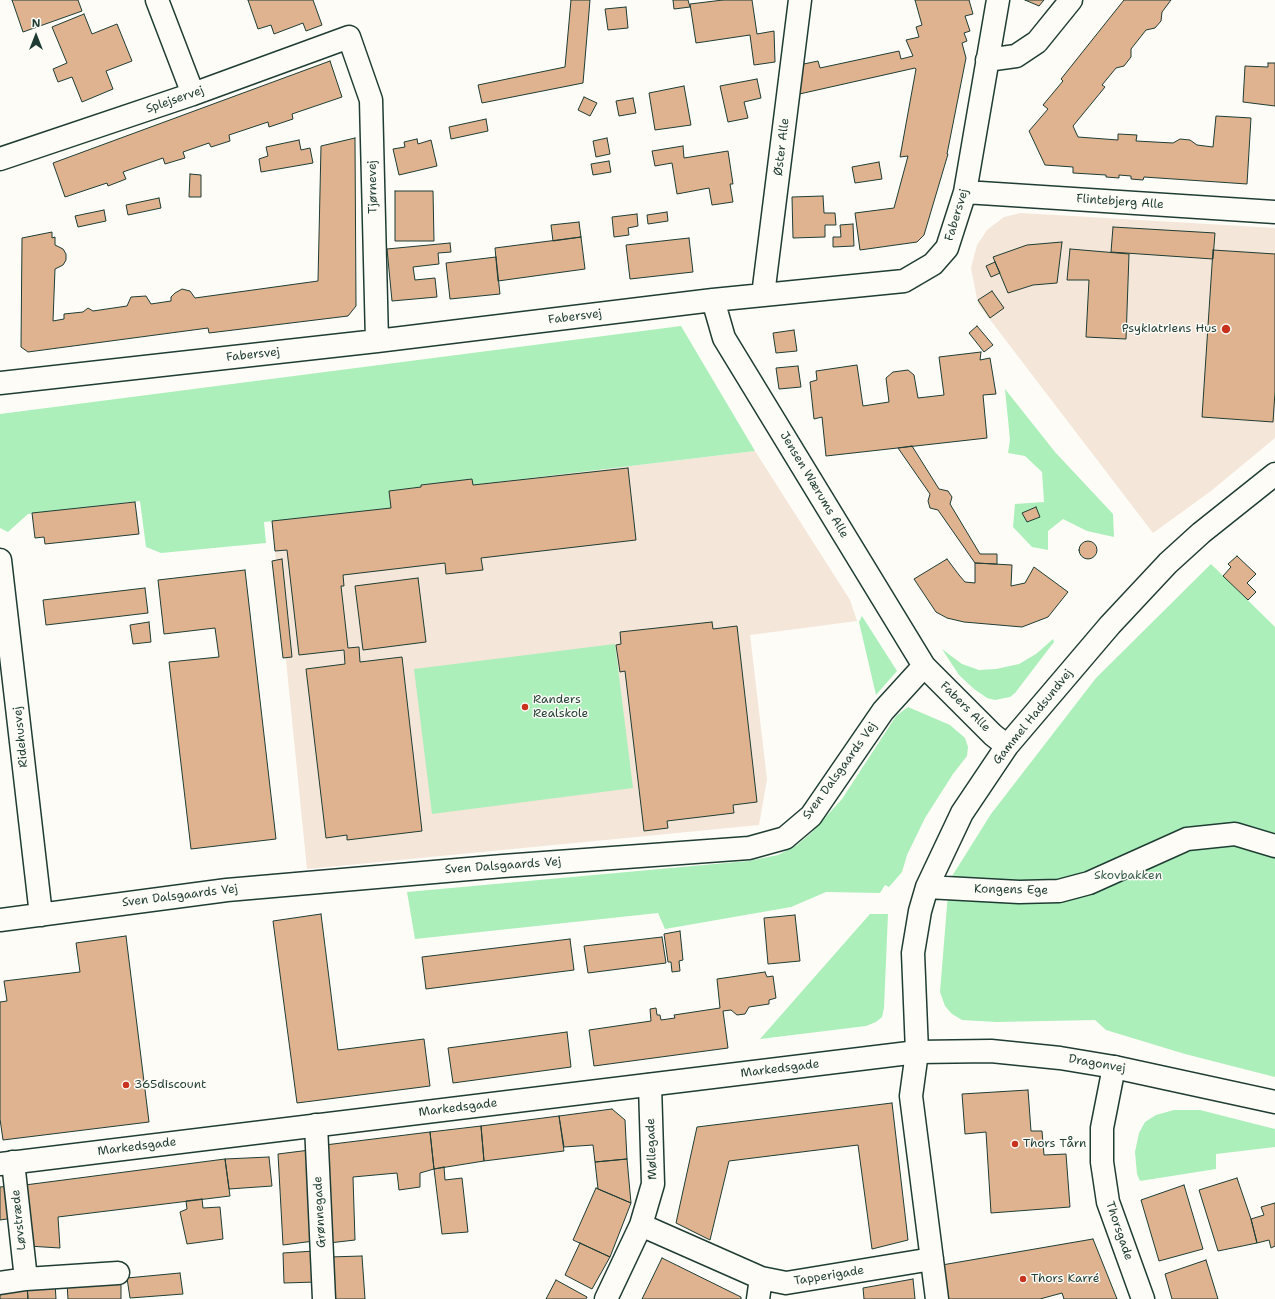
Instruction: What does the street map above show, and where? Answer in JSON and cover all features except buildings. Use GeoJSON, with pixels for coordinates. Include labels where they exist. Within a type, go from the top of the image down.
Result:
{"type":"FeatureCollection","features":[{"type":"Feature","properties":{"kind":"street"},"geometry":{"type":"LineString","coordinates":[[157,0],[193,94]]}},
{"type":"Feature","properties":{"kind":"street","name":"Øster Alle"},"geometry":{"type":"LineString","coordinates":[[763,295],[800,0]]}},
{"type":"Feature","properties":{"kind":"street","name":"Fabersvej"},"geometry":{"type":"LineString","coordinates":[[0,383],[377,341],[712,300],[904,281],[934,264],[947,248],[965,192],[998,0]]}},
{"type":"Feature","properties":{"kind":"street"},"geometry":{"type":"LineString","coordinates":[[988,60],[1016,56],[1037,42],[1071,0]]}},
{"type":"Feature","properties":{"kind":"street","name":"Splejservej"},"geometry":{"type":"LineString","coordinates":[[0,159],[193,94],[349,37]]}},
{"type":"Feature","properties":{"kind":"street","name":"Tjørnevej"},"geometry":{"type":"LineString","coordinates":[[349,37],[371,100],[377,341]]}},
{"type":"Feature","properties":{"kind":"street","name":"Flintebjerg Alle"},"geometry":{"type":"LineString","coordinates":[[965,192],[1275,212]]}},
{"type":"Feature","properties":{"kind":"street","name":"Jensen Wærums Alle"},"geometry":{"type":"LineString","coordinates":[[712,300],[724,338],[924,666]]}},
{"type":"Feature","properties":{"kind":"street","name":"Gammel Hadsundvej"},"geometry":{"type":"LineString","coordinates":[[917,1052],[912,954],[920,911],[927,887],[962,813],[1007,746],[1110,624],[1168,563],[1207,528],[1275,474]]}},
{"type":"Feature","properties":{"kind":"street","name":"Ridehusvej"},"geometry":{"type":"LineString","coordinates":[[0,560],[40,915]]}},
{"type":"Feature","properties":{"kind":"street","name":"Fabers Alle"},"geometry":{"type":"LineString","coordinates":[[924,666],[993,735],[1007,746]]}},
{"type":"Feature","properties":{"kind":"street","name":"Sven Dalsgaards Vej"},"geometry":{"type":"LineString","coordinates":[[0,920],[227,890],[503,866],[749,848],[785,838],[811,816],[883,711],[924,666]]}},
{"type":"Feature","properties":{"kind":"street","name":"Kongens Ege"},"geometry":{"type":"LineString","coordinates":[[927,887],[1019,892],[1059,891],[1089,883],[1187,839],[1235,834],[1275,846]]}},
{"type":"Feature","properties":{"kind":"street","name":"Dragonvej"},"geometry":{"type":"LineString","coordinates":[[917,1052],[991,1051],[1060,1058],[1114,1067],[1275,1102]]}},
{"type":"Feature","properties":{"kind":"street"},"geometry":{"type":"LineString","coordinates":[[917,1052],[911,1096],[937,1299]]}},
{"type":"Feature","properties":{"kind":"street","name":"Markedsgade"},"geometry":{"type":"LineString","coordinates":[[6,1163],[917,1052]]}},
{"type":"Feature","properties":{"kind":"street","name":"Thorsgade"},"geometry":{"type":"LineString","coordinates":[[1114,1067],[1102,1128],[1102,1162],[1108,1202],[1143,1299]]}},
{"type":"Feature","properties":{"kind":"street","name":"Møllegade"},"geometry":{"type":"LineString","coordinates":[[606,1299],[642,1225],[653,1184],[650,1085]]}},
{"type":"Feature","properties":{"kind":"street","name":"Grønnegade"},"geometry":{"type":"LineString","coordinates":[[316,1125],[324,1299]]}},
{"type":"Feature","properties":{"kind":"street","name":"Løvstræde"},"geometry":{"type":"LineString","coordinates":[[6,1163],[26,1279]]}},
{"type":"Feature","properties":{"kind":"street","name":"Tapperigade"},"geometry":{"type":"LineString","coordinates":[[642,1225],[761,1278],[786,1283],[932,1259]]}},
{"type":"Feature","properties":{"kind":"street"},"geometry":{"type":"LineString","coordinates":[[0,1283],[26,1279],[118,1273]]}},
{"type":"Feature","properties":{"kind":"street"},"geometry":{"type":"LineString","coordinates":[[758,1299],[761,1278]]}},
{"type":"Feature","properties":{"kind":"shaded area"},"geometry":{"type":"Polygon","coordinates":[[[1021,213],[1275,228],[1275,438],[1211,491],[1153,533],[978,304],[971,268],[977,245],[987,230],[1004,217],[1021,213]]]}},
{"type":"Feature","properties":{"kind":"shaded area","name":"Randers Realskole"},"geometry":{"type":"Polygon","coordinates":[[[755,451],[850,600],[857,621],[750,635],[767,779],[759,825],[307,869],[272,521],[390,508],[389,491],[421,487],[421,485],[472,479],[473,485],[755,451]]]}},
{"type":"Feature","properties":{"kind":"green space"},"geometry":{"type":"Polygon","coordinates":[[[681,326],[755,451],[473,485],[472,479],[421,485],[421,487],[389,491],[391,508],[264,522],[266,543],[161,553],[146,547],[140,501],[28,514],[8,532],[0,528],[0,414],[681,326]]]}},
{"type":"Feature","properties":{"kind":"green space"},"geometry":{"type":"Polygon","coordinates":[[[1005,389],[1055,452],[1113,514],[1114,537],[1087,531],[1063,519],[1048,531],[1048,550],[1032,547],[1013,527],[1015,504],[1044,502],[1042,472],[1025,456],[1008,453],[1010,440],[1005,389]]]}},
{"type":"Feature","properties":{"kind":"green space","name":"Skovbakken"},"geometry":{"type":"Polygon","coordinates":[[[1211,564],[1275,627],[1275,1077],[1185,1054],[1106,1030],[1095,1020],[996,1022],[962,1020],[952,1014],[945,1006],[940,992],[949,881],[991,814],[1096,678],[1211,564]]]}},
{"type":"Feature","properties":{"kind":"green space"},"geometry":{"type":"Polygon","coordinates":[[[862,616],[897,671],[876,695],[859,622],[862,616]]]}},
{"type":"Feature","properties":{"kind":"green space"},"geometry":{"type":"Polygon","coordinates":[[[1053,639],[1054,642],[1015,693],[1010,697],[995,700],[987,698],[974,689],[959,675],[942,649],[962,664],[979,670],[996,669],[1019,664],[1036,654],[1053,639]]]}},
{"type":"Feature","properties":{"kind":"green space"},"geometry":{"type":"Polygon","coordinates":[[[615,644],[633,788],[432,814],[414,669],[615,644]]]}},
{"type":"Feature","properties":{"kind":"green space"},"geometry":{"type":"Polygon","coordinates":[[[908,707],[950,725],[965,738],[968,747],[967,756],[953,774],[925,818],[907,855],[902,872],[889,887],[885,885],[880,893],[826,892],[791,907],[665,929],[658,913],[415,939],[407,892],[748,861],[778,855],[797,845],[811,833],[842,799],[896,716],[908,707]]]}},
{"type":"Feature","properties":{"kind":"green space"},"geometry":{"type":"Polygon","coordinates":[[[870,914],[888,914],[884,1008],[882,1017],[876,1022],[866,1026],[760,1039],[870,914]]]}},
{"type":"Feature","properties":{"kind":"green space"},"geometry":{"type":"Polygon","coordinates":[[[1174,1110],[1200,1110],[1275,1129],[1275,1147],[1216,1154],[1216,1169],[1140,1181],[1137,1174],[1135,1152],[1139,1133],[1145,1122],[1156,1115],[1174,1110]]]}},
{"type":"Feature","properties":{"kind":"place","name":"Psykiatriens Hus"},"geometry":{"type":"Point","coordinates":[1226,329]}},
{"type":"Feature","properties":{"kind":"place","name":"Randers Realskole"},"geometry":{"type":"Point","coordinates":[525,707]}},
{"type":"Feature","properties":{"kind":"place","name":"365discount"},"geometry":{"type":"Point","coordinates":[126,1085]}},
{"type":"Feature","properties":{"kind":"place","name":"Thors Tårn"},"geometry":{"type":"Point","coordinates":[1015,1144]}},
{"type":"Feature","properties":{"kind":"place","name":"Thors Karré"},"geometry":{"type":"Point","coordinates":[1023,1279]}}]}
